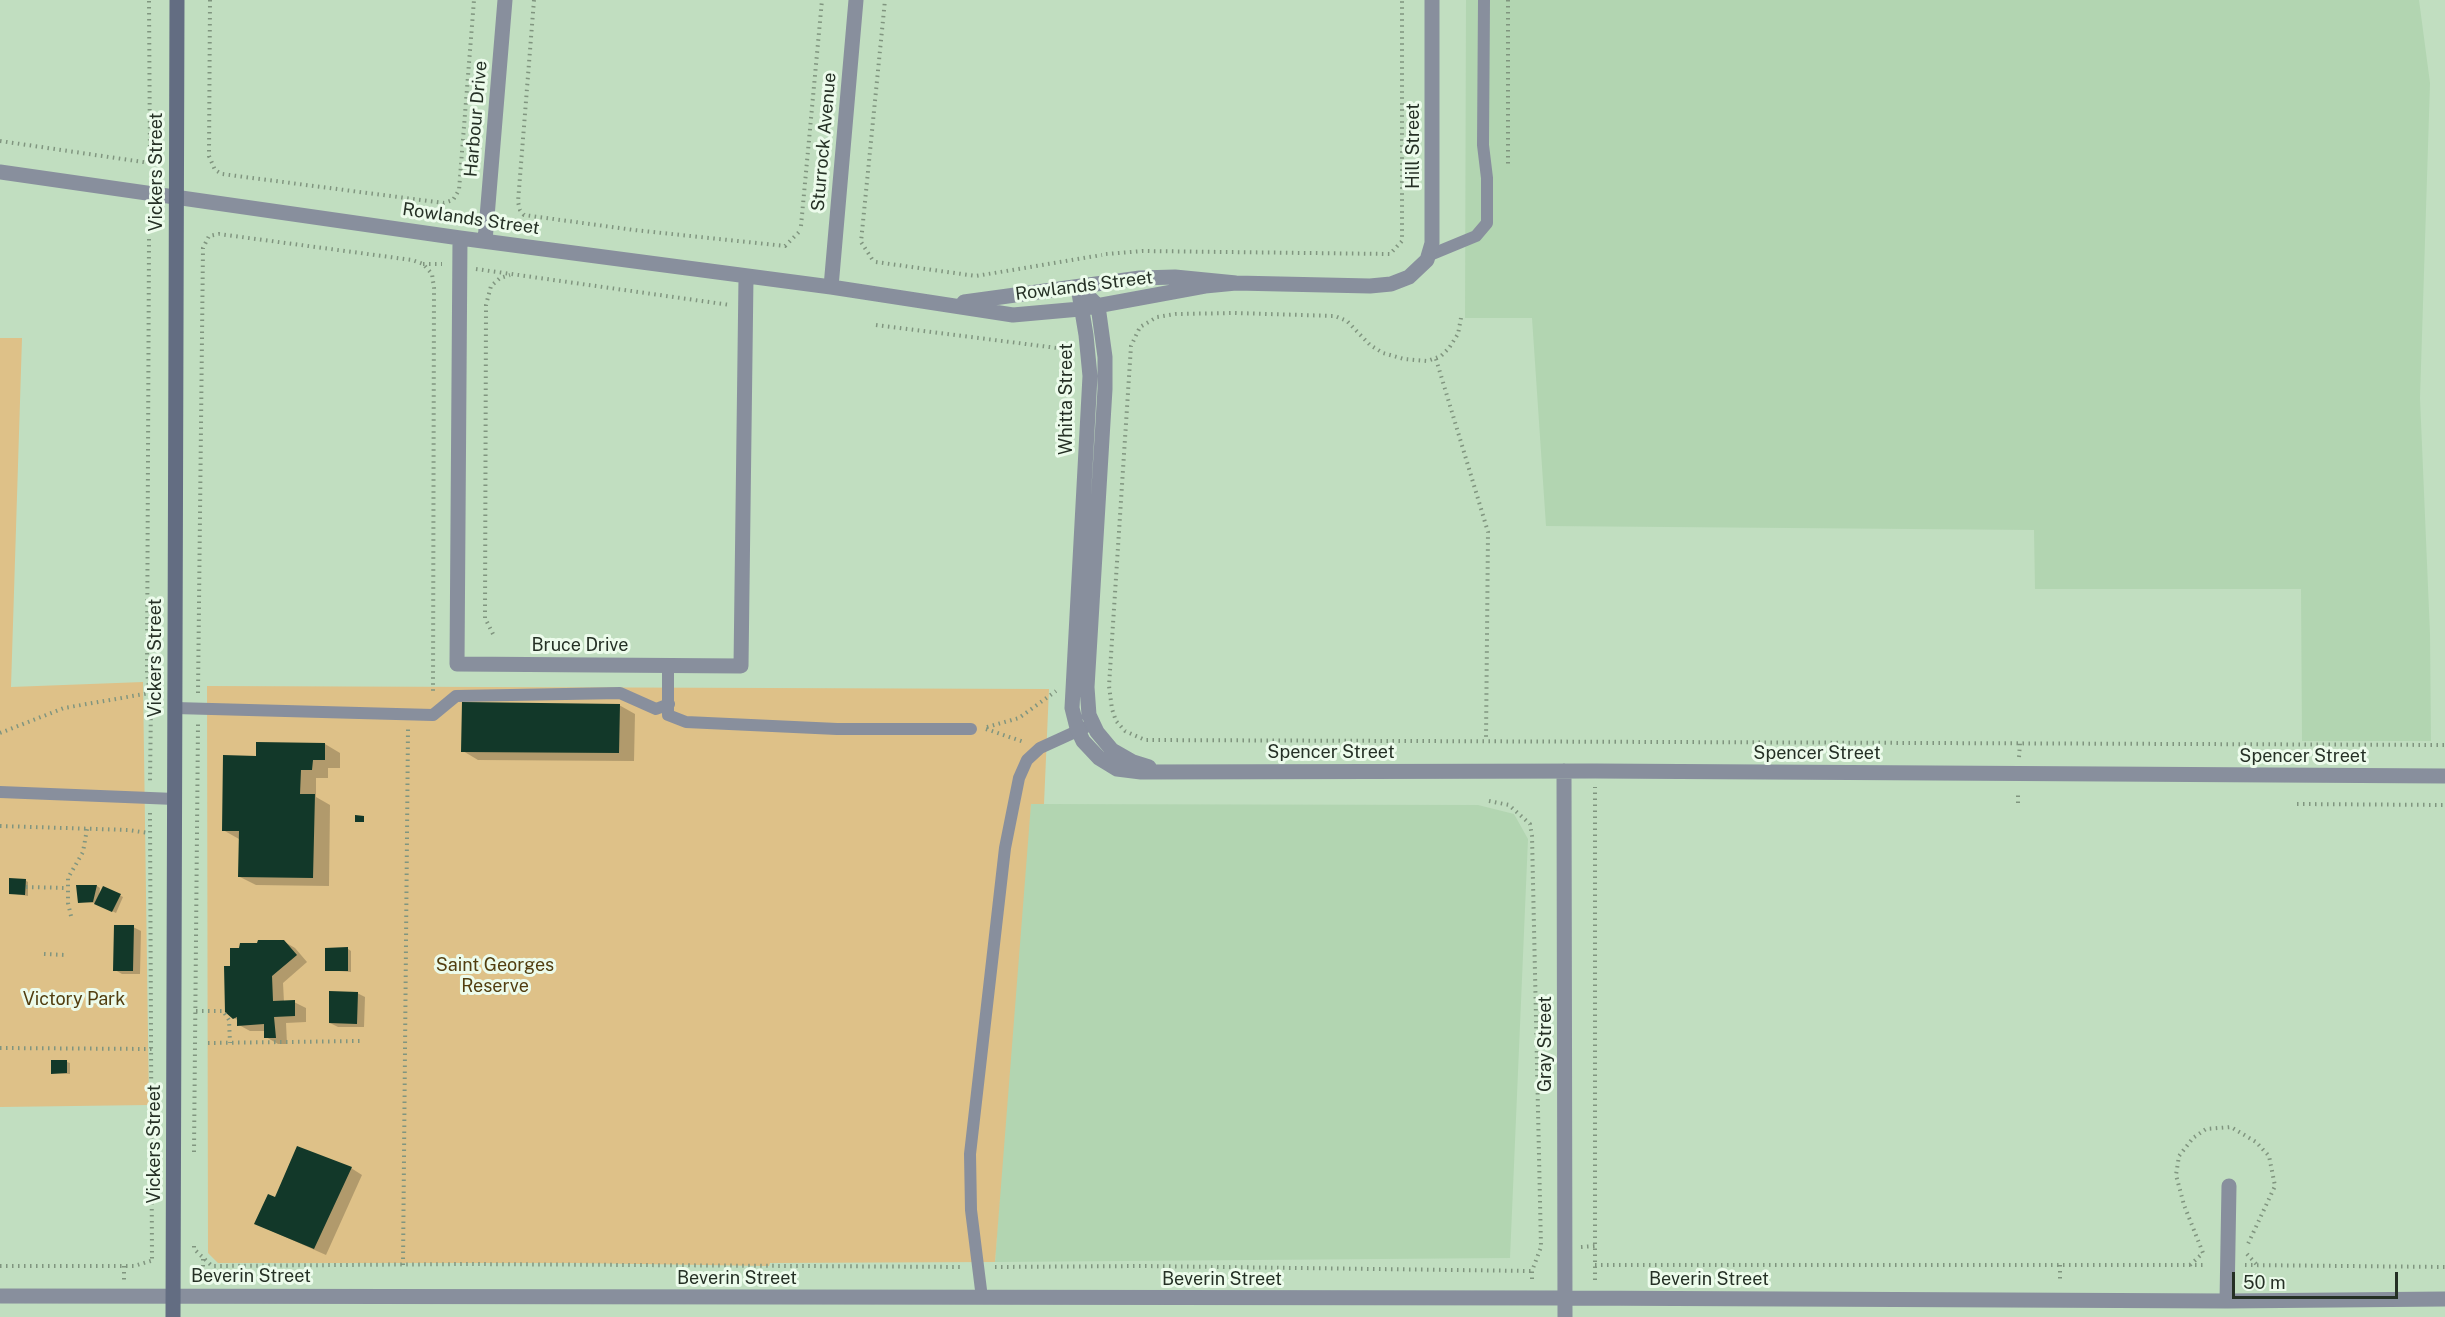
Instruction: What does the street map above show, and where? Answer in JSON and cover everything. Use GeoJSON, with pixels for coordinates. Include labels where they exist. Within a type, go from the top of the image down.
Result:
{"type":"FeatureCollection","features":[{"type":"Feature","properties":{"kind":"street","name":"Vickers Street"},"geometry":{"type":"LineString","coordinates":[[173,1317],[177,0]]}},
{"type":"Feature","properties":{"kind":"street","name":"Harbour Drive"},"geometry":{"type":"LineString","coordinates":[[485,241],[505,0]]}},
{"type":"Feature","properties":{"kind":"street","name":"Sturrock Avenue"},"geometry":{"type":"LineString","coordinates":[[831,286],[856,0]]}},
{"type":"Feature","properties":{"kind":"street","name":"Hill Street"},"geometry":{"type":"LineString","coordinates":[[1430,255],[1432,235],[1432,0]]}},
{"type":"Feature","properties":{"kind":"street","name":"Rowlands Street"},"geometry":{"type":"LineString","coordinates":[[0,172],[460,238],[746,277],[831,286],[1013,315],[1081,309],[1205,286],[1236,283]]}},
{"type":"Feature","properties":{"kind":"street","name":"Bruce Drive"},"geometry":{"type":"LineString","coordinates":[[460,238],[457,664],[741,666],[746,277]]}},
{"type":"Feature","properties":{"kind":"street","name":"Rowlands Street"},"geometry":{"type":"LineString","coordinates":[[936,302],[979,301],[1153,278],[1236,283],[1406,286],[1430,255]]}},
{"type":"Feature","properties":{"kind":"street"},"geometry":{"type":"LineString","coordinates":[[1153,278],[1153,297]]}},
{"type":"Feature","properties":{"kind":"street"},"geometry":{"type":"LineString","coordinates":[[1134,279],[1136,300]]}},
{"type":"Feature","properties":{"kind":"street"},"geometry":{"type":"LineString","coordinates":[[1078,287],[1098,306]]}},
{"type":"Feature","properties":{"kind":"street","name":"Whitta Street"},"geometry":{"type":"LineString","coordinates":[[1078,287],[1089,356],[1090,382],[1072,691],[1073,713],[1085,728],[1101,739],[1109,757]]}},
{"type":"Feature","properties":{"kind":"street","name":"Whitta Street"},"geometry":{"type":"LineString","coordinates":[[1085,728],[1089,715],[1087,687],[1106,389],[1105,357],[1098,306]]}},
{"type":"Feature","properties":{"kind":"street","name":"Spencer Street"},"geometry":{"type":"LineString","coordinates":[[1109,757],[1125,758],[1145,766],[1188,771],[2445,776]]}},
{"type":"Feature","properties":{"kind":"street","name":"Gray Street"},"geometry":{"type":"LineString","coordinates":[[1564,771],[1565,1317]]}},
{"type":"Feature","properties":{"kind":"street"},"geometry":{"type":"LineString","coordinates":[[2227,1301],[2229,1186]]}},
{"type":"Feature","properties":{"kind":"street","name":"Beverin Street"},"geometry":{"type":"LineString","coordinates":[[0,1296],[2227,1301],[2445,1299]]}},
{"type":"Feature","properties":{"kind":"lane"},"geometry":{"type":"LineString","coordinates":[[1430,255],[1476,236],[1487,223],[1487,178],[1483,145],[1484,0]]}},
{"type":"Feature","properties":{"kind":"lane"},"geometry":{"type":"LineString","coordinates":[[668,665],[668,715],[686,722],[837,729],[971,729]]}},
{"type":"Feature","properties":{"kind":"lane"},"geometry":{"type":"LineString","coordinates":[[175,708],[433,716],[456,696],[620,693],[656,709],[669,704]]}},
{"type":"Feature","properties":{"kind":"lane"},"geometry":{"type":"LineString","coordinates":[[982,1298],[970,1200],[971,1146],[1005,848],[1019,778],[1027,760],[1040,748],[1085,728]]}},
{"type":"Feature","properties":{"kind":"lane"},"geometry":{"type":"LineString","coordinates":[[0,792],[175,799]]}},
{"type":"Feature","properties":{"kind":"path"},"geometry":{"type":"LineString","coordinates":[[0,141],[150,163],[149,0]]}},
{"type":"Feature","properties":{"kind":"path"},"geometry":{"type":"LineString","coordinates":[[210,0],[209,156],[215,170],[222,174],[444,203],[453,200],[459,190],[474,0]]}},
{"type":"Feature","properties":{"kind":"path"},"geometry":{"type":"LineString","coordinates":[[534,0],[518,201],[524,214],[634,230],[785,246],[799,232]]}},
{"type":"Feature","properties":{"kind":"path"},"geometry":{"type":"LineString","coordinates":[[801,226],[822,0]]}},
{"type":"Feature","properties":{"kind":"path"},"geometry":{"type":"LineString","coordinates":[[885,0],[861,242],[874,261],[976,276],[1104,255],[1143,251],[1390,254],[1402,241],[1402,0]]}},
{"type":"Feature","properties":{"kind":"path"},"geometry":{"type":"LineString","coordinates":[[1508,0],[1508,166]]}},
{"type":"Feature","properties":{"kind":"path"},"geometry":{"type":"LineString","coordinates":[[194,1157],[203,248],[205,241],[209,236],[220,234],[412,260],[423,264],[435,263],[746,307]]}},
{"type":"Feature","properties":{"kind":"path"},"geometry":{"type":"LineString","coordinates":[[0,1266],[134,1266],[152,1260],[150,693],[147,674],[149,239]]}},
{"type":"Feature","properties":{"kind":"path"},"geometry":{"type":"LineString","coordinates":[[423,264],[432,274],[434,288],[433,716]]}},
{"type":"Feature","properties":{"kind":"path"},"geometry":{"type":"LineString","coordinates":[[493,634],[486,618],[486,305],[491,286],[500,278],[510,275]]}},
{"type":"Feature","properties":{"kind":"path"},"geometry":{"type":"LineString","coordinates":[[1461,318],[1456,339],[1444,354],[1427,361],[1404,359],[1383,353],[1370,345],[1347,321],[1335,316],[1176,314],[1157,317],[1140,327],[1131,346],[1118,535],[1110,698],[1116,722],[1120,727],[1145,740],[2445,745]]}},
{"type":"Feature","properties":{"kind":"path"},"geometry":{"type":"LineString","coordinates":[[876,325],[1065,349]]}},
{"type":"Feature","properties":{"kind":"path"},"geometry":{"type":"LineString","coordinates":[[1436,359],[1488,532],[1486,740]]}},
{"type":"Feature","properties":{"kind":"path"},"geometry":{"type":"LineString","coordinates":[[1040,748],[982,728],[1019,718],[1054,691],[1072,691]]}},
{"type":"Feature","properties":{"kind":"path"},"geometry":{"type":"LineString","coordinates":[[0,733],[64,708],[150,693]]}},
{"type":"Feature","properties":{"kind":"path"},"geometry":{"type":"LineString","coordinates":[[403,1265],[408,714]]}},
{"type":"Feature","properties":{"kind":"path"},"geometry":{"type":"LineString","coordinates":[[1595,771],[1595,1265],[2205,1265]]}},
{"type":"Feature","properties":{"kind":"path"},"geometry":{"type":"LineString","coordinates":[[194,1238],[194,1249],[212,1266],[1153,1266],[1532,1271],[1541,1247],[1532,836],[1530,824],[1509,805],[1489,801]]}},
{"type":"Feature","properties":{"kind":"path"},"geometry":{"type":"LineString","coordinates":[[2297,804],[2445,805]]}},
{"type":"Feature","properties":{"kind":"path"},"geometry":{"type":"LineString","coordinates":[[0,826],[149,833]]}},
{"type":"Feature","properties":{"kind":"path"},"geometry":{"type":"LineString","coordinates":[[71,916],[67,888],[70,872],[83,852],[87,829]]}},
{"type":"Feature","properties":{"kind":"path"},"geometry":{"type":"LineString","coordinates":[[26,887],[67,888]]}},
{"type":"Feature","properties":{"kind":"path"},"geometry":{"type":"LineString","coordinates":[[44,954],[65,955]]}},
{"type":"Feature","properties":{"kind":"path"},"geometry":{"type":"LineString","coordinates":[[196,1011],[222,1011],[229,1020],[230,1043]]}},
{"type":"Feature","properties":{"kind":"path"},"geometry":{"type":"LineString","coordinates":[[208,1043],[360,1041]]}},
{"type":"Feature","properties":{"kind":"path"},"geometry":{"type":"LineString","coordinates":[[0,1048],[152,1049]]}},
{"type":"Feature","properties":{"kind":"path"},"geometry":{"type":"LineString","coordinates":[[2189,1266],[2203,1253],[2184,1205],[2176,1175],[2179,1156],[2193,1138],[2206,1129],[2231,1127],[2256,1142],[2269,1156],[2273,1175],[2275,1186],[2244,1252],[2258,1265]]}},
{"type":"Feature","properties":{"kind":"path"},"geometry":{"type":"LineString","coordinates":[[2243,1265],[2445,1267]]}},
{"type":"Feature","properties":{"kind":"shaded area"},"geometry":{"type":"Polygon","coordinates":[[[1466,0],[2419,0],[2430,83],[2420,398],[2430,634],[2431,741],[2302,741],[2301,589],[2035,589],[2034,530],[1546,526],[1532,318],[1465,318],[1466,0]]]}},
{"type":"Feature","properties":{"kind":"shaded area"},"geometry":{"type":"Polygon","coordinates":[[[1031,804],[1478,805],[1514,814],[1528,839],[1510,1258],[995,1262],[1018,922],[1031,804]]]}},
{"type":"Feature","properties":{"kind":"green space","name":"Victory Park"},"geometry":{"type":"Polygon","coordinates":[[[0,338],[22,338],[11,687],[143,682],[149,1105],[0,1107],[0,338]]]}},
{"type":"Feature","properties":{"kind":"green space","name":"Saint Georges Reserve"},"geometry":{"type":"Polygon","coordinates":[[[207,686],[1049,689],[1044,804],[1031,804],[995,1262],[770,1263],[769,1266],[575,1263],[218,1263],[208,1253],[207,686]]]}},
{"type":"Feature","properties":{"kind":"building"},"geometry":{"type":"Polygon","coordinates":[[[462,702],[620,704],[619,753],[461,752],[462,702]]]}},
{"type":"Feature","properties":{"kind":"building"},"geometry":{"type":"Polygon","coordinates":[[[256,742],[325,743],[325,760],[313,760],[312,770],[301,770],[300,794],[315,794],[313,878],[238,877],[239,831],[222,831],[223,755],[256,756],[256,742]]]}},
{"type":"Feature","properties":{"kind":"building"},"geometry":{"type":"Polygon","coordinates":[[[355,815],[364,816],[364,822],[355,822],[355,815]]]}},
{"type":"Feature","properties":{"kind":"building"},"geometry":{"type":"Polygon","coordinates":[[[9,878],[26,879],[25,895],[9,894],[9,878]]]}},
{"type":"Feature","properties":{"kind":"building"},"geometry":{"type":"Polygon","coordinates":[[[76,885],[97,885],[93,902],[78,903],[76,885]]]}},
{"type":"Feature","properties":{"kind":"building"},"geometry":{"type":"Polygon","coordinates":[[[103,886],[121,894],[112,912],[94,904],[103,886]]]}},
{"type":"Feature","properties":{"kind":"building"},"geometry":{"type":"Polygon","coordinates":[[[114,925],[134,925],[133,971],[113,971],[114,925]]]}},
{"type":"Feature","properties":{"kind":"building"},"geometry":{"type":"Polygon","coordinates":[[[258,940],[284,940],[297,955],[272,976],[273,1001],[295,1000],[295,1016],[274,1017],[276,1038],[264,1038],[264,1024],[237,1026],[237,1017],[233,1019],[225,1012],[224,966],[230,966],[230,948],[239,948],[240,943],[257,943],[258,940]]]}},
{"type":"Feature","properties":{"kind":"building"},"geometry":{"type":"Polygon","coordinates":[[[348,947],[348,971],[325,971],[325,948],[348,947]]]}},
{"type":"Feature","properties":{"kind":"building"},"geometry":{"type":"Polygon","coordinates":[[[329,991],[358,992],[357,1024],[329,1023],[329,991]]]}},
{"type":"Feature","properties":{"kind":"building"},"geometry":{"type":"Polygon","coordinates":[[[51,1060],[67,1060],[67,1073],[51,1074],[51,1060]]]}},
{"type":"Feature","properties":{"kind":"building"},"geometry":{"type":"Polygon","coordinates":[[[297,1146],[352,1167],[314,1249],[254,1224],[268,1194],[275,1197],[297,1146]]]}}]}
